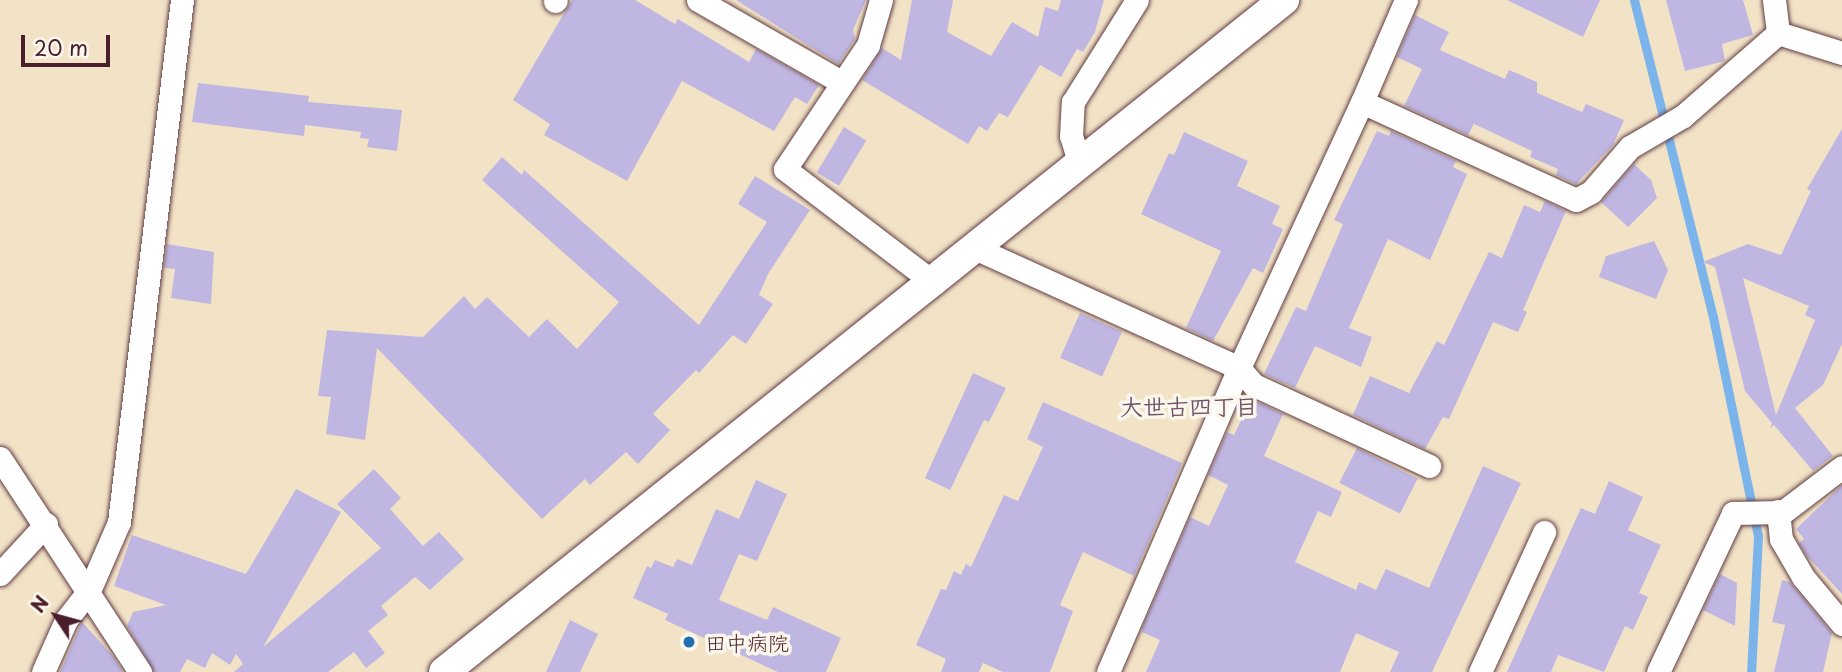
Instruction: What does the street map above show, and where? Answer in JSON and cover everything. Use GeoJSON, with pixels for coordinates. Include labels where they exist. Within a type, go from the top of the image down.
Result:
{"type":"FeatureCollection","features":[{"type":"Feature","properties":{"kind":"street"},"geometry":{"type":"LineString","coordinates":[[43,672],[66,620],[89,591],[119,522],[182,0]]}},
{"type":"Feature","properties":{"kind":"street"},"geometry":{"type":"LineString","coordinates":[[698,0],[841,82]]}},
{"type":"Feature","properties":{"kind":"street"},"geometry":{"type":"LineString","coordinates":[[881,0],[868,46],[841,82],[785,169],[934,283]]}},
{"type":"Feature","properties":{"kind":"street"},"geometry":{"type":"LineString","coordinates":[[1080,165],[1071,136],[1073,102],[1137,0]]}},
{"type":"Feature","properties":{"kind":"street"},"geometry":{"type":"LineString","coordinates":[[444,672],[977,249],[1284,0]]}},
{"type":"Feature","properties":{"kind":"street"},"geometry":{"type":"LineString","coordinates":[[1108,672],[1238,368],[1362,102],[1406,0]]}},
{"type":"Feature","properties":{"kind":"street"},"geometry":{"type":"LineString","coordinates":[[1774,0],[1778,33]]}},
{"type":"Feature","properties":{"kind":"street"},"geometry":{"type":"LineString","coordinates":[[1362,102],[1576,200],[1591,192],[1644,138],[1683,116],[1778,33]]}},
{"type":"Feature","properties":{"kind":"street"},"geometry":{"type":"LineString","coordinates":[[1778,33],[1842,53]]}},
{"type":"Feature","properties":{"kind":"street"},"geometry":{"type":"LineString","coordinates":[[977,249],[1238,368],[1254,385],[1429,466]]}},
{"type":"Feature","properties":{"kind":"street"},"geometry":{"type":"LineString","coordinates":[[0,458],[46,524],[140,672]]}},
{"type":"Feature","properties":{"kind":"street"},"geometry":{"type":"LineString","coordinates":[[1658,672],[1733,513],[1776,511],[1842,467]]}},
{"type":"Feature","properties":{"kind":"street"},"geometry":{"type":"LineString","coordinates":[[1776,511],[1781,539],[1803,577],[1842,624]]}},
{"type":"Feature","properties":{"kind":"street"},"geometry":{"type":"LineString","coordinates":[[0,574],[46,524]]}},
{"type":"Feature","properties":{"kind":"street"},"geometry":{"type":"LineString","coordinates":[[1480,672],[1544,531]]}},
{"type":"Feature","properties":{"kind":"building"},"geometry":{"type":"Polygon","coordinates":[[[572,0],[635,0],[675,24],[678,19],[749,62],[756,49],[819,85],[807,104],[795,97],[774,131],[682,81],[627,181],[544,135],[550,124],[513,100],[572,0]]]}},
{"type":"Feature","properties":{"kind":"building"},"geometry":{"type":"Polygon","coordinates":[[[736,0],[866,0],[853,30],[855,39],[838,64],[736,0]]]}},
{"type":"Feature","properties":{"kind":"building"},"geometry":{"type":"Polygon","coordinates":[[[912,0],[953,0],[947,32],[991,56],[1012,22],[1038,37],[1045,7],[1058,11],[1061,0],[1104,0],[1095,32],[1083,52],[1077,49],[1061,77],[1040,65],[1008,117],[999,113],[987,131],[979,126],[968,144],[862,80],[882,48],[901,60],[912,0]]]}},
{"type":"Feature","properties":{"kind":"building"},"geometry":{"type":"Polygon","coordinates":[[[1507,0],[1600,0],[1583,37],[1507,0]]]}},
{"type":"Feature","properties":{"kind":"building"},"geometry":{"type":"Polygon","coordinates":[[[1666,0],[1743,0],[1753,35],[1722,44],[1725,61],[1685,71],[1666,0]]]}},
{"type":"Feature","properties":{"kind":"building"},"geometry":{"type":"Polygon","coordinates":[[[1415,15],[1449,32],[1440,50],[1505,79],[1509,70],[1537,82],[1537,93],[1582,112],[1586,104],[1624,120],[1613,145],[1576,184],[1556,175],[1558,169],[1530,157],[1532,151],[1474,124],[1468,135],[1404,106],[1422,69],[1397,57],[1415,15]]]}},
{"type":"Feature","properties":{"kind":"building"},"geometry":{"type":"Polygon","coordinates":[[[198,83],[309,96],[308,102],[402,110],[397,151],[367,147],[369,139],[360,138],[361,132],[305,125],[304,136],[192,122],[198,83]]]}},
{"type":"Feature","properties":{"kind":"building"},"geometry":{"type":"Polygon","coordinates":[[[844,127],[866,140],[839,186],[817,172],[844,127]]]}},
{"type":"Feature","properties":{"kind":"building"},"geometry":{"type":"Polygon","coordinates":[[[1842,129],[1842,344],[1823,385],[1795,408],[1833,456],[1813,471],[1774,425],[1770,428],[1772,423],[1745,391],[1715,267],[1703,262],[1748,244],[1781,255],[1811,191],[1807,189],[1842,129]],[[1743,278],[1776,415],[1815,320],[1805,315],[1809,306],[1743,278]]]}},
{"type":"Feature","properties":{"kind":"building"},"geometry":{"type":"Polygon","coordinates":[[[1377,131],[1389,136],[1391,131],[1456,161],[1453,167],[1467,174],[1430,260],[1388,239],[1349,328],[1372,337],[1361,367],[1315,346],[1295,388],[1264,374],[1296,307],[1306,311],[1343,224],[1334,220],[1377,131]]]}},
{"type":"Feature","properties":{"kind":"building"},"geometry":{"type":"Polygon","coordinates":[[[1184,132],[1248,161],[1237,186],[1280,206],[1272,224],[1283,229],[1263,273],[1253,268],[1213,341],[1186,328],[1221,251],[1141,214],[1169,153],[1174,155],[1184,132]]]}},
{"type":"Feature","properties":{"kind":"building"},"geometry":{"type":"Polygon","coordinates":[[[502,157],[522,175],[524,170],[699,325],[767,222],[738,204],[755,176],[810,210],[768,274],[759,295],[773,304],[746,344],[733,335],[699,373],[696,370],[653,414],[670,430],[638,464],[626,452],[590,485],[585,479],[542,519],[377,348],[365,440],[326,434],[331,397],[318,396],[327,330],[423,337],[464,296],[475,309],[487,297],[529,337],[547,319],[577,349],[619,302],[482,180],[502,157]]]}},
{"type":"Feature","properties":{"kind":"building"},"geometry":{"type":"Polygon","coordinates":[[[1634,164],[1651,180],[1657,198],[1628,227],[1601,202],[1634,164]]]}},
{"type":"Feature","properties":{"kind":"building"},"geometry":{"type":"Polygon","coordinates":[[[1545,201],[1566,211],[1523,310],[1527,312],[1518,332],[1493,322],[1449,419],[1443,417],[1425,449],[1353,415],[1370,376],[1409,393],[1437,341],[1444,345],[1489,252],[1502,258],[1524,205],[1540,212],[1545,201]]]}},
{"type":"Feature","properties":{"kind":"building"},"geometry":{"type":"Polygon","coordinates":[[[1654,241],[1668,270],[1656,299],[1599,277],[1606,256],[1654,241]]]}},
{"type":"Feature","properties":{"kind":"building"},"geometry":{"type":"Polygon","coordinates":[[[167,244],[214,252],[211,304],[171,298],[175,269],[164,268],[167,244]]]}},
{"type":"Feature","properties":{"kind":"building"},"geometry":{"type":"Polygon","coordinates":[[[1080,313],[1122,332],[1102,376],[1060,358],[1080,313]]]}},
{"type":"Feature","properties":{"kind":"building"},"geometry":{"type":"Polygon","coordinates":[[[973,373],[1006,388],[989,422],[984,420],[950,490],[925,478],[973,373]]]}},
{"type":"Feature","properties":{"kind":"building"},"geometry":{"type":"Polygon","coordinates":[[[1251,399],[1283,414],[1264,456],[1342,492],[1331,517],[1318,511],[1295,562],[1356,590],[1359,582],[1376,590],[1386,569],[1429,588],[1483,466],[1521,483],[1432,672],[1390,672],[1399,652],[1356,633],[1340,672],[1146,672],[1160,640],[1142,632],[1142,628],[1190,517],[1209,526],[1228,485],[1208,475],[1227,432],[1234,435],[1251,399]]]}},
{"type":"Feature","properties":{"kind":"building"},"geometry":{"type":"Polygon","coordinates":[[[1043,402],[1182,463],[1134,576],[1083,552],[1060,605],[1073,611],[1050,672],[1003,672],[983,663],[979,672],[941,672],[946,659],[916,645],[941,589],[946,590],[954,571],[961,575],[966,564],[971,567],[1004,495],[1018,501],[1043,447],[1027,439],[1043,402]]]}},
{"type":"Feature","properties":{"kind":"building"},"geometry":{"type":"Polygon","coordinates":[[[1357,448],[1418,479],[1400,514],[1339,483],[1357,448]]]}},
{"type":"Feature","properties":{"kind":"building"},"geometry":{"type":"Polygon","coordinates":[[[374,469],[401,498],[390,509],[423,546],[439,532],[464,559],[430,590],[415,577],[381,606],[388,615],[368,631],[385,653],[366,668],[354,652],[328,672],[234,672],[243,664],[236,654],[230,665],[212,653],[205,668],[187,659],[180,672],[154,672],[127,626],[133,612],[166,605],[114,586],[132,535],[246,574],[296,489],[341,512],[263,647],[381,548],[337,504],[374,469]]]}},
{"type":"Feature","properties":{"kind":"building"},"geometry":{"type":"Polygon","coordinates":[[[756,480],[787,494],[757,561],[739,554],[719,600],[767,620],[773,607],[841,638],[826,672],[778,672],[665,620],[668,614],[633,598],[647,566],[651,568],[655,560],[673,567],[677,559],[692,565],[716,509],[739,519],[756,480]]]}},
{"type":"Feature","properties":{"kind":"building"},"geometry":{"type":"Polygon","coordinates":[[[1609,481],[1643,497],[1628,530],[1661,545],[1639,593],[1648,597],[1633,630],[1625,626],[1604,672],[1558,655],[1551,672],[1507,672],[1581,508],[1595,514],[1609,481]]]}},
{"type":"Feature","properties":{"kind":"building"},"geometry":{"type":"Polygon","coordinates":[[[1842,485],[1842,594],[1807,556],[1799,543],[1804,539],[1796,529],[1842,485]]]}},
{"type":"Feature","properties":{"kind":"building"},"geometry":{"type":"Polygon","coordinates":[[[1720,574],[1737,583],[1735,626],[1703,610],[1720,574]]]}},
{"type":"Feature","properties":{"kind":"building"},"geometry":{"type":"Polygon","coordinates":[[[1782,580],[1790,582],[1832,633],[1823,672],[1774,672],[1785,625],[1772,622],[1782,580]]]}},
{"type":"Feature","properties":{"kind":"building"},"geometry":{"type":"Polygon","coordinates":[[[570,620],[598,634],[580,672],[546,672],[570,620]]]}},
{"type":"Feature","properties":{"kind":"building"},"geometry":{"type":"Polygon","coordinates":[[[82,622],[113,656],[123,672],[60,672],[82,622]]]}},
{"type":"Feature","properties":{"kind":"waterway"},"geometry":{"type":"LineString","coordinates":[[1634,0],[1713,317],[1758,536],[1751,672]]}},
{"type":"Feature","properties":{"kind":"place","name":"田中病院"},"geometry":{"type":"Point","coordinates":[689,642]}},
{"type":"Feature","properties":{"kind":"district","name":"大世古四丁目"},"geometry":{"type":"Point","coordinates":[1189,406]}}]}
